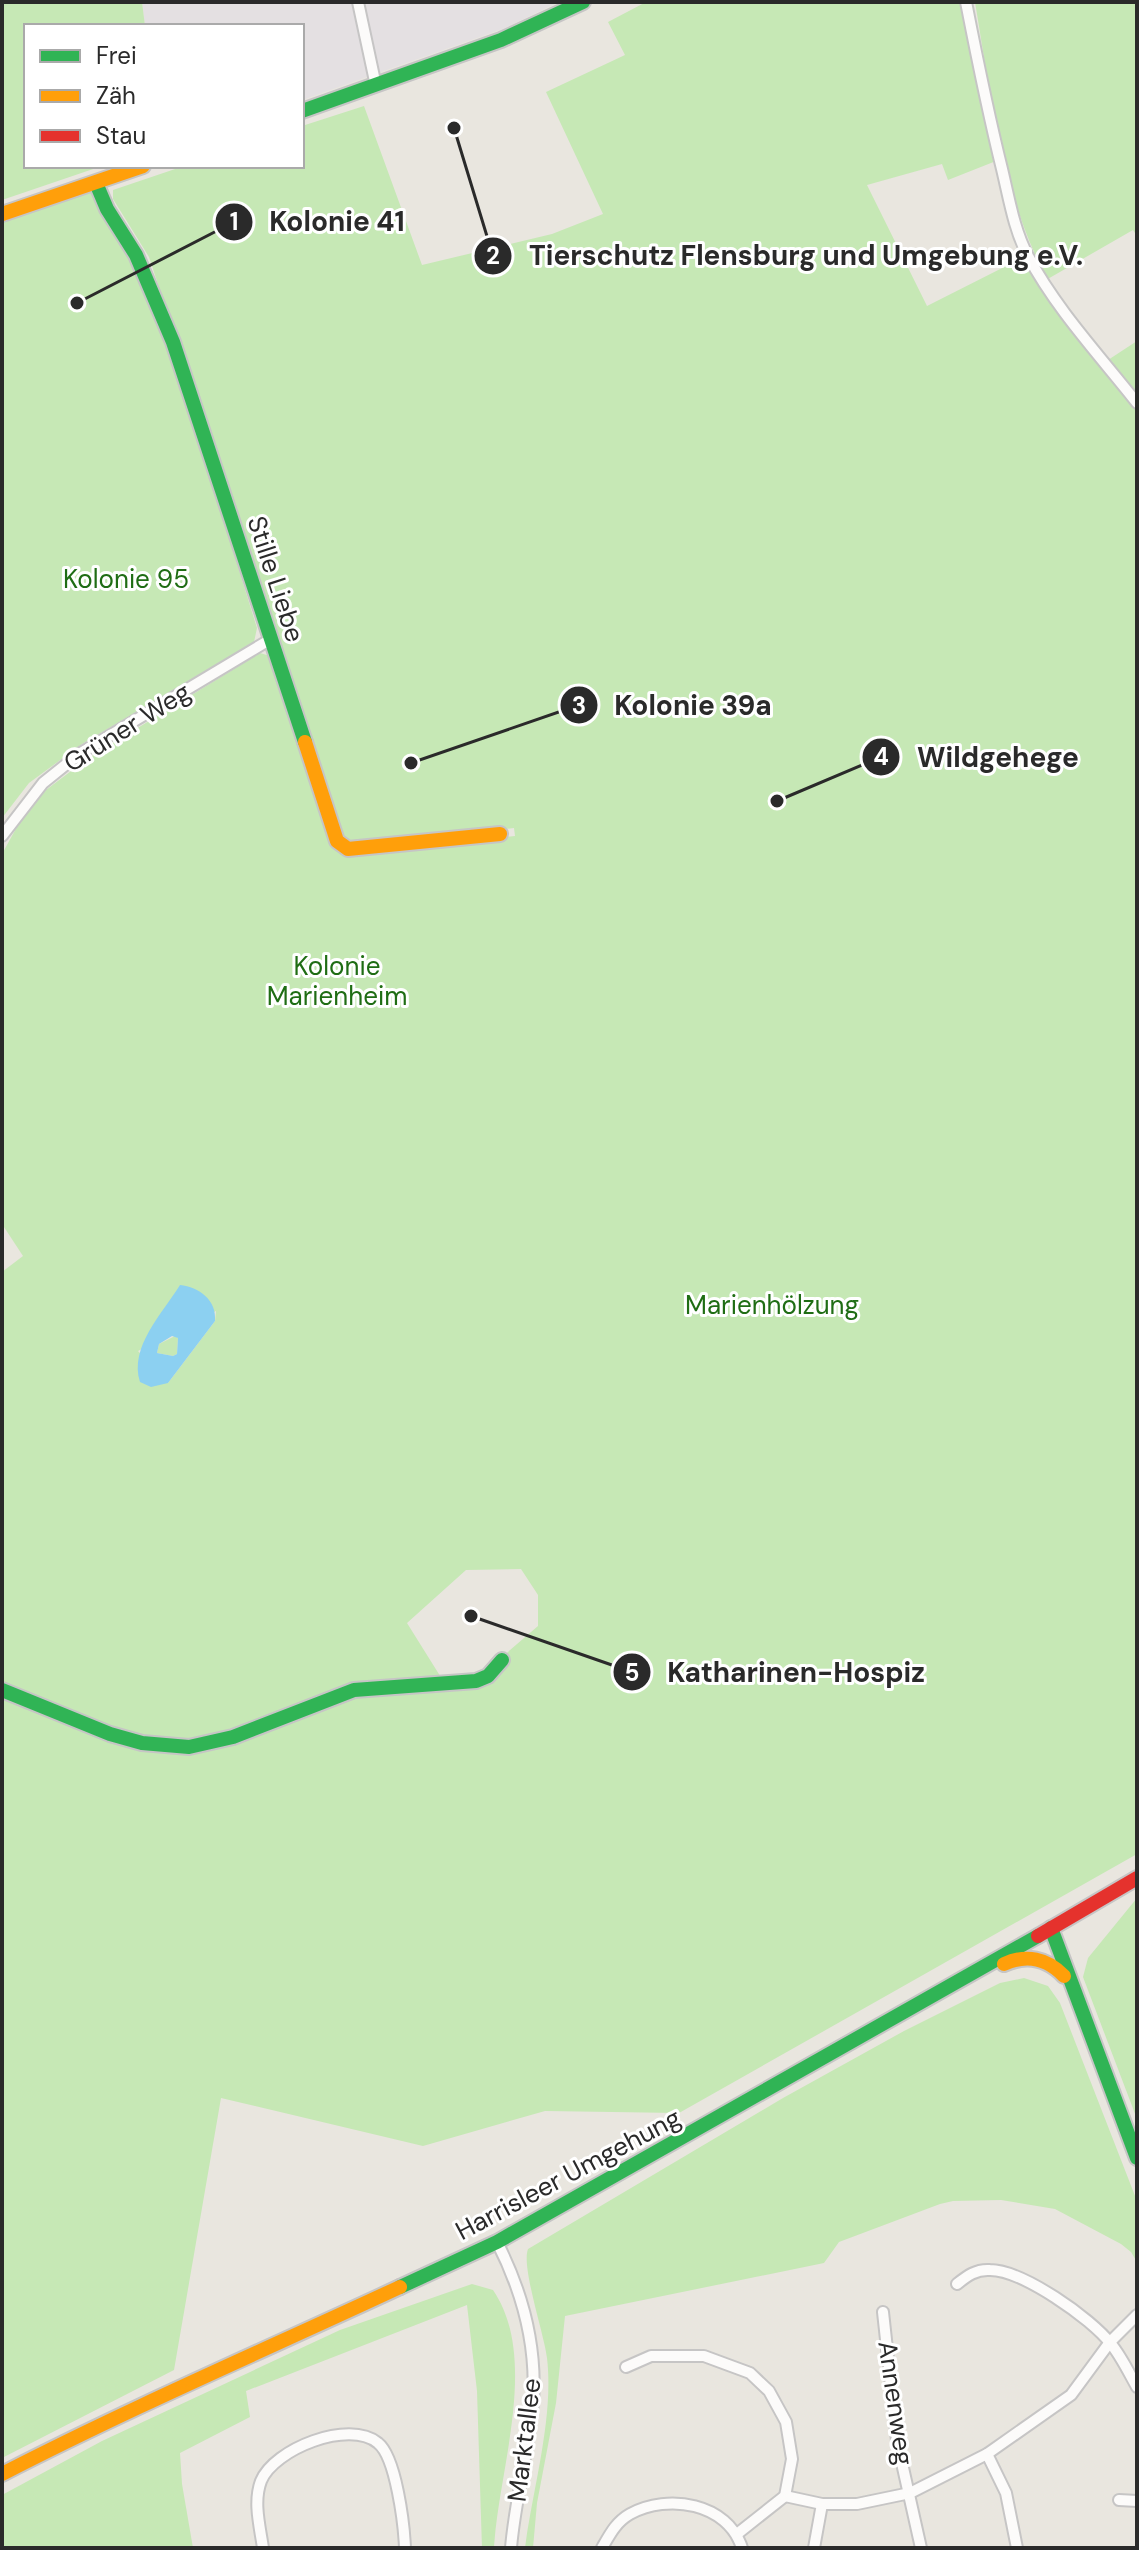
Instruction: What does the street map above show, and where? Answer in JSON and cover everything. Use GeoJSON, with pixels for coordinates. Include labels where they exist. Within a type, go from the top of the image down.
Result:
{"type":"FeatureCollection","features":[{"type":"Feature","properties":{"kind":"street"},"geometry":{"type":"LineString","coordinates":[[358,2],[376,86]]}},
{"type":"Feature","properties":{"kind":"street"},"geometry":{"type":"LineString","coordinates":[[304,110],[512,35],[583,2]]}},
{"type":"Feature","properties":{"kind":"street"},"geometry":{"type":"LineString","coordinates":[[966,2],[983,91],[1015,225],[1026,253],[1071,320],[1137,403]]}},
{"type":"Feature","properties":{"kind":"street"},"geometry":{"type":"LineString","coordinates":[[2,214],[137,168]]}},
{"type":"Feature","properties":{"kind":"street","name":"Stille Liebe"},"geometry":{"type":"LineString","coordinates":[[96,183],[107,209],[136,255],[173,342],[337,841],[355,849],[500,834]]}},
{"type":"Feature","properties":{"kind":"street","name":"Grüner Weg"},"geometry":{"type":"LineString","coordinates":[[2,836],[43,783],[79,754],[271,639]]}},
{"type":"Feature","properties":{"kind":"street"},"geometry":{"type":"LineString","coordinates":[[2,1690],[110,1734],[142,1743],[189,1747],[233,1737],[354,1690],[476,1681],[488,1676],[502,1660]]}},
{"type":"Feature","properties":{"kind":"street","name":"Harrisleer Umgehung"},"geometry":{"type":"LineString","coordinates":[[2,2474],[109,2419],[236,2364],[497,2242],[931,1998],[1137,1878]]}},
{"type":"Feature","properties":{"kind":"street"},"geometry":{"type":"LineString","coordinates":[[1051,1928],[1071,1986],[1132,2127],[1137,2158]]}},
{"type":"Feature","properties":{"kind":"street"},"geometry":{"type":"LineString","coordinates":[[931,1998],[960,1990],[1019,1958],[1047,1962],[1059,1969],[1071,1986]]}},
{"type":"Feature","properties":{"kind":"street","name":"Marktallee"},"geometry":{"type":"LineString","coordinates":[[497,2242],[515,2279],[532,2355],[533,2402],[511,2548]]}},
{"type":"Feature","properties":{"kind":"street"},"geometry":{"type":"LineString","coordinates":[[957,2284],[971,2273],[989,2269],[1016,2274],[1064,2304],[1110,2342],[1137,2387]]}},
{"type":"Feature","properties":{"kind":"street","name":"Annenweg"},"geometry":{"type":"LineString","coordinates":[[883,2312],[897,2441],[921,2548]]}},
{"type":"Feature","properties":{"kind":"street"},"geometry":{"type":"LineString","coordinates":[[785,2496],[822,2504],[857,2504],[910,2493],[987,2454],[1071,2395],[1110,2342],[1137,2315]]}},
{"type":"Feature","properties":{"kind":"street"},"geometry":{"type":"LineString","coordinates":[[626,2367],[651,2356],[704,2356],[750,2373],[769,2391],[786,2422],[792,2459],[785,2496],[737,2534]]}},
{"type":"Feature","properties":{"kind":"street"},"geometry":{"type":"LineString","coordinates":[[263,2548],[257,2503],[262,2481],[272,2466],[291,2451],[338,2433],[362,2434],[379,2443],[390,2460],[405,2531],[405,2548]]}},
{"type":"Feature","properties":{"kind":"street"},"geometry":{"type":"LineString","coordinates":[[987,2454],[1006,2493],[1017,2548]]}},
{"type":"Feature","properties":{"kind":"street"},"geometry":{"type":"LineString","coordinates":[[1119,2500],[1137,2501]]}},
{"type":"Feature","properties":{"kind":"street"},"geometry":{"type":"LineString","coordinates":[[602,2548],[613,2528],[630,2514],[654,2506],[681,2504],[708,2509],[727,2522],[737,2534],[742,2548]]}},
{"type":"Feature","properties":{"kind":"street"},"geometry":{"type":"LineString","coordinates":[[814,2548],[822,2504]]}},
{"type":"Feature","properties":{"kind":"shaded area"},"geometry":{"type":"Polygon","coordinates":[[[142,2],[559,2],[505,28],[304,99],[304,24],[145,24],[142,2]]]}},
{"type":"Feature","properties":{"kind":"green space"},"geometry":{"type":"Polygon","coordinates":[[[2,2],[142,2],[145,24],[24,24],[24,168],[96,168],[2,200],[2,2]]]}},
{"type":"Feature","properties":{"kind":"green space","name":"Marienhölzung"},"geometry":{"type":"Polygon","coordinates":[[[646,2],[960,2],[996,161],[948,180],[942,164],[867,185],[927,306],[1034,252],[1004,161],[975,2],[1137,2],[1137,236],[1133,230],[1039,284],[1071,332],[1137,411],[1137,1854],[679,2113],[545,2111],[423,2146],[221,2098],[174,2370],[2,2458],[2,1272],[23,1256],[2,1224],[2,854],[18,825],[46,790],[87,759],[260,653],[270,656],[332,841],[351,854],[515,836],[514,828],[354,845],[340,838],[149,257],[113,199],[113,190],[178,168],[304,168],[304,125],[364,106],[422,265],[552,234],[603,214],[546,92],[625,55],[608,22],[646,2]],[[216,1311],[138,1351],[168,1383],[215,1321],[216,1311]],[[521,1569],[466,1570],[407,1623],[442,1679],[480,1676],[538,1626],[538,1595],[521,1569]]]}},
{"type":"Feature","properties":{"kind":"green space","name":"Kolonie 95"},"geometry":{"type":"Polygon","coordinates":[[[93,186],[135,257],[170,348],[257,628],[254,642],[82,744],[29,783],[2,818],[2,220],[93,186]]]}},
{"type":"Feature","properties":{"kind":"green space"},"geometry":{"type":"Polygon","coordinates":[[[1137,341],[1137,393],[1108,360],[1137,341]]]}},
{"type":"Feature","properties":{"kind":"green space"},"geometry":{"type":"Polygon","coordinates":[[[175,1336],[178,1338],[177,1354],[157,1353],[159,1344],[175,1336]]]}},
{"type":"Feature","properties":{"kind":"green space"},"geometry":{"type":"Polygon","coordinates":[[[1137,1898],[1137,2119],[1083,1977],[1088,1958],[1137,1898]]]}},
{"type":"Feature","properties":{"kind":"green space"},"geometry":{"type":"Polygon","coordinates":[[[1024,1978],[1048,1986],[1060,2003],[1137,2201],[1137,2262],[1121,2244],[1055,2209],[1001,2200],[953,2201],[839,2242],[824,2263],[565,2316],[556,2403],[537,2503],[533,2548],[525,2548],[548,2404],[547,2358],[528,2270],[528,2249],[783,2098],[904,2031],[1000,1983],[1024,1978]]]}},
{"type":"Feature","properties":{"kind":"green space"},"geometry":{"type":"Polygon","coordinates":[[[472,2284],[493,2290],[507,2318],[514,2349],[513,2416],[494,2548],[482,2548],[477,2391],[467,2305],[246,2391],[250,2417],[180,2453],[193,2548],[2,2548],[2,2495],[102,2441],[340,2330],[472,2284]]]}},
{"type":"Feature","properties":{"kind":"water"},"geometry":{"type":"Polygon","coordinates":[[[180,1285],[200,1292],[210,1301],[215,1321],[168,1383],[151,1387],[140,1382],[139,1356],[149,1331],[180,1285]],[[172,1336],[159,1344],[157,1353],[177,1354],[178,1338],[172,1336]]]}},
{"type":"Feature","properties":{"kind":"traffic: fast"},"geometry":{"type":"LineString","coordinates":[[304,110],[501,40],[583,2]]}},
{"type":"Feature","properties":{"kind":"traffic: fast"},"geometry":{"type":"LineString","coordinates":[[96,183],[107,209],[136,255],[173,342],[305,742]]}},
{"type":"Feature","properties":{"kind":"traffic: fast"},"geometry":{"type":"LineString","coordinates":[[2,1690],[110,1734],[142,1743],[189,1747],[233,1737],[354,1690],[476,1681],[488,1676],[502,1660]]}},
{"type":"Feature","properties":{"kind":"traffic: fast"},"geometry":{"type":"LineString","coordinates":[[1051,1928],[1137,2158]]}},
{"type":"Feature","properties":{"kind":"traffic: fast"},"geometry":{"type":"LineString","coordinates":[[400,2287],[497,2242],[1038,1936]]}},
{"type":"Feature","properties":{"kind":"traffic: slow"},"geometry":{"type":"LineString","coordinates":[[2,214],[137,168]]}},
{"type":"Feature","properties":{"kind":"traffic: slow"},"geometry":{"type":"LineString","coordinates":[[305,742],[337,841],[348,849],[500,834]]}},
{"type":"Feature","properties":{"kind":"traffic: slow"},"geometry":{"type":"LineString","coordinates":[[1004,1964],[1020,1959],[1036,1960],[1051,1965],[1064,1976]]}},
{"type":"Feature","properties":{"kind":"traffic: slow"},"geometry":{"type":"LineString","coordinates":[[2,2474],[400,2287]]}},
{"type":"Feature","properties":{"kind":"traffic: jam"},"geometry":{"type":"LineString","coordinates":[[1038,1936],[1137,1878]]}},
{"type":"Feature","properties":{"kind":"place","name":"Tierschutz Flensburg und Umgebung e.V."},"geometry":{"type":"Point","coordinates":[454,128]}},
{"type":"Feature","properties":{"kind":"place","name":"Kolonie 41"},"geometry":{"type":"Point","coordinates":[77,303]}},
{"type":"Feature","properties":{"kind":"place","name":"Kolonie 39a"},"geometry":{"type":"Point","coordinates":[411,763]}},
{"type":"Feature","properties":{"kind":"place","name":"Wildgehege"},"geometry":{"type":"Point","coordinates":[777,801]}},
{"type":"Feature","properties":{"kind":"place","name":"Katharinen-Hospiz"},"geometry":{"type":"Point","coordinates":[471,1616]}},
{"type":"Feature","properties":{"kind":"park label","name":"Kolonie Marienheim"},"geometry":{"type":"Point","coordinates":[337,981]}}]}
